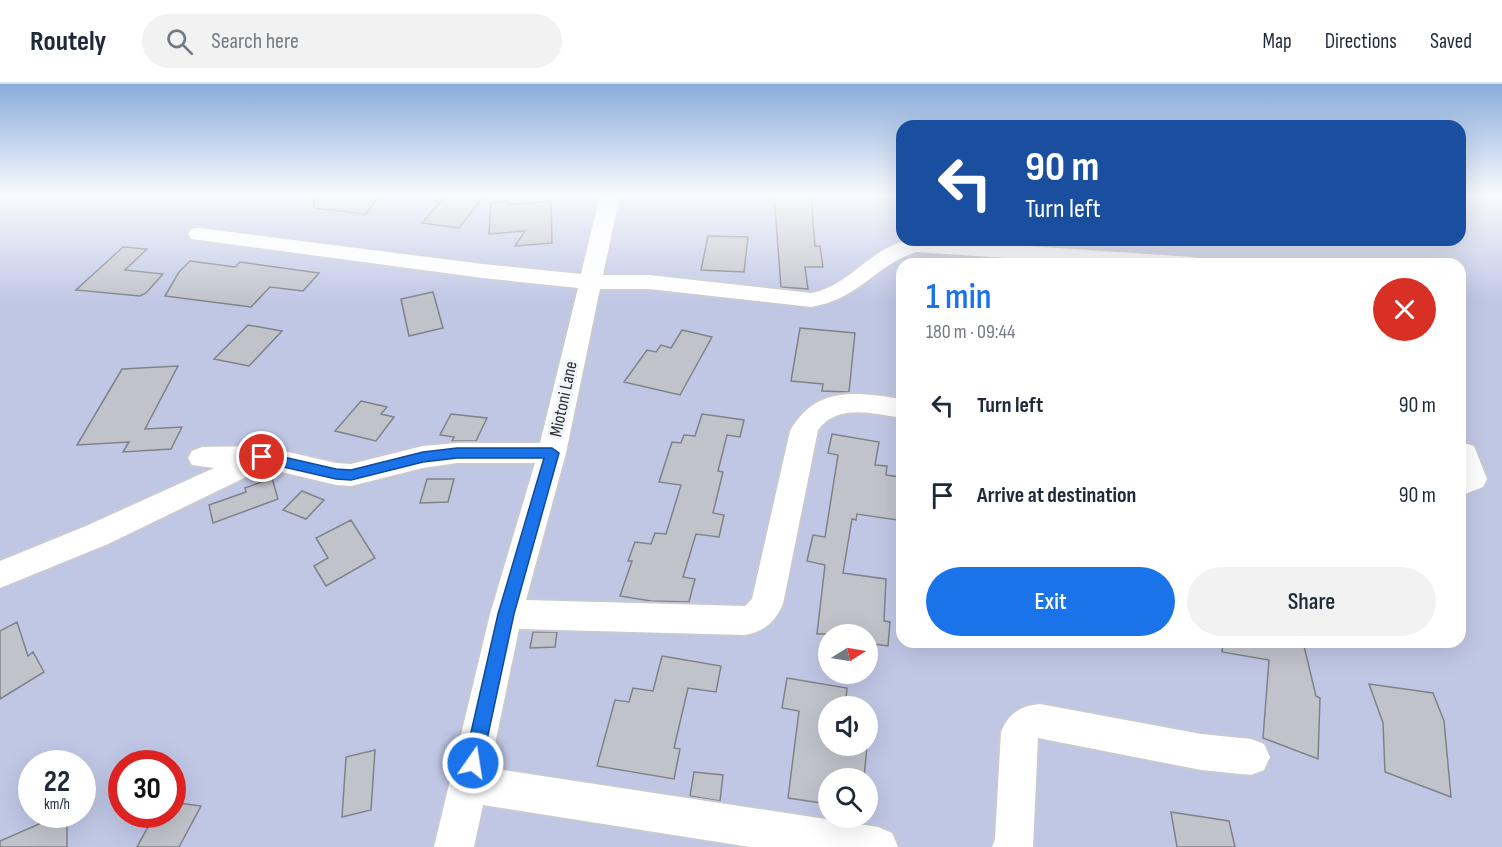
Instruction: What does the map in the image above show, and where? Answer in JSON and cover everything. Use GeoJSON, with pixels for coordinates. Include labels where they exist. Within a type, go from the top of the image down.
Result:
{"type":"FeatureCollection","features":[{"type":"Feature","properties":{"kind":"street","name":"Miotoni Lane"},"geometry":{"type":"LineString","coordinates":[[454,847],[506,614],[552,453],[601,231]]}},
{"type":"Feature","properties":{"kind":"street"},"geometry":{"type":"LineString","coordinates":[[199,234],[483,271],[589,282],[639,281],[818,300],[831,295],[893,251],[910,246]]}},
{"type":"Feature","properties":{"kind":"street"},"geometry":{"type":"LineString","coordinates":[[954,246],[1113,258]]}},
{"type":"Feature","properties":{"kind":"street"},"geometry":{"type":"LineString","coordinates":[[506,614],[747,622],[755,620],[766,604],[804,431],[814,416],[833,407],[860,403],[896,408]]}},
{"type":"Feature","properties":{"kind":"street"},"geometry":{"type":"LineString","coordinates":[[202,458],[262,457],[336,474],[351,475],[423,457],[457,453],[552,453]]}},
{"type":"Feature","properties":{"kind":"street"},"geometry":{"type":"LineString","coordinates":[[0,575],[63,551],[142,516],[262,457]]}},
{"type":"Feature","properties":{"kind":"street"},"geometry":{"type":"LineString","coordinates":[[1466,459],[1473,479],[1466,482]]}},
{"type":"Feature","properties":{"kind":"street"},"geometry":{"type":"LineString","coordinates":[[1012,847],[1015,843],[1019,732],[1029,722],[1040,721],[1201,752],[1251,757]]}},
{"type":"Feature","properties":{"kind":"street"},"geometry":{"type":"LineString","coordinates":[[468,784],[878,847]]}},
{"type":"Feature","properties":{"kind":"shaded area"},"geometry":{"type":"Polygon","coordinates":[[[0,231],[896,231],[896,246],[1466,246],[1466,231],[1502,231],[1502,847],[0,847],[0,231]]]}},
{"type":"Feature","properties":{"kind":"building"},"geometry":{"type":"Polygon","coordinates":[[[489,231],[552,231],[552,243],[515,246],[525,231],[489,234],[489,231]]]}},
{"type":"Feature","properties":{"kind":"building"},"geometry":{"type":"Polygon","coordinates":[[[777,231],[814,231],[815,246],[820,246],[823,267],[805,267],[808,289],[781,287],[777,231]]]}},
{"type":"Feature","properties":{"kind":"building"},"geometry":{"type":"Polygon","coordinates":[[[708,236],[748,237],[744,272],[701,270],[708,236]]]}},
{"type":"Feature","properties":{"kind":"building"},"geometry":{"type":"Polygon","coordinates":[[[123,247],[147,249],[125,270],[163,274],[146,293],[140,296],[76,290],[123,247]]]}},
{"type":"Feature","properties":{"kind":"building"},"geometry":{"type":"Polygon","coordinates":[[[190,261],[235,267],[240,262],[319,273],[303,291],[270,287],[251,307],[165,296],[179,272],[190,261]]]}},
{"type":"Feature","properties":{"kind":"building"},"geometry":{"type":"Polygon","coordinates":[[[433,292],[443,328],[409,336],[401,299],[433,292]]]}},
{"type":"Feature","properties":{"kind":"building"},"geometry":{"type":"Polygon","coordinates":[[[248,325],[282,331],[249,366],[214,359],[248,325]]]}},
{"type":"Feature","properties":{"kind":"building"},"geometry":{"type":"Polygon","coordinates":[[[800,328],[855,333],[849,392],[822,391],[823,384],[791,381],[800,328]]]}},
{"type":"Feature","properties":{"kind":"building"},"geometry":{"type":"Polygon","coordinates":[[[682,330],[712,337],[680,395],[624,382],[647,350],[656,352],[661,345],[671,348],[682,330]]]}},
{"type":"Feature","properties":{"kind":"building"},"geometry":{"type":"Polygon","coordinates":[[[178,366],[145,429],[182,427],[171,449],[123,452],[129,442],[77,445],[122,369],[178,366]]]}},
{"type":"Feature","properties":{"kind":"building"},"geometry":{"type":"Polygon","coordinates":[[[361,401],[387,407],[381,414],[394,417],[376,441],[335,431],[361,401]]]}},
{"type":"Feature","properties":{"kind":"building"},"geometry":{"type":"Polygon","coordinates":[[[451,414],[487,418],[476,441],[452,441],[454,437],[440,435],[451,414]]]}},
{"type":"Feature","properties":{"kind":"building"},"geometry":{"type":"Polygon","coordinates":[[[702,414],[744,420],[740,437],[727,435],[718,471],[723,472],[713,513],[724,515],[719,537],[696,534],[683,577],[695,579],[689,602],[651,601],[620,596],[632,561],[628,561],[635,542],[651,544],[655,533],[666,534],[681,485],[659,482],[672,442],[681,443],[684,435],[695,436],[702,414]]]}},
{"type":"Feature","properties":{"kind":"building"},"geometry":{"type":"Polygon","coordinates":[[[832,434],[879,442],[875,465],[887,466],[886,475],[896,476],[896,520],[857,514],[856,520],[852,519],[843,573],[886,579],[884,621],[890,622],[888,646],[878,645],[878,624],[818,624],[825,565],[807,561],[813,535],[825,537],[838,455],[828,453],[832,434]]]}},
{"type":"Feature","properties":{"kind":"building"},"geometry":{"type":"Polygon","coordinates":[[[272,478],[278,499],[213,523],[209,505],[246,492],[245,488],[272,478]]]}},
{"type":"Feature","properties":{"kind":"building"},"geometry":{"type":"Polygon","coordinates":[[[427,479],[454,479],[448,502],[420,503],[427,479]]]}},
{"type":"Feature","properties":{"kind":"building"},"geometry":{"type":"Polygon","coordinates":[[[302,491],[324,500],[306,519],[283,510],[302,491]]]}},
{"type":"Feature","properties":{"kind":"building"},"geometry":{"type":"Polygon","coordinates":[[[351,520],[375,558],[326,586],[314,566],[328,558],[316,538],[351,520]]]}},
{"type":"Feature","properties":{"kind":"building"},"geometry":{"type":"Polygon","coordinates":[[[17,622],[28,656],[33,652],[44,672],[0,699],[0,631],[17,622]]]}},
{"type":"Feature","properties":{"kind":"building"},"geometry":{"type":"Polygon","coordinates":[[[533,632],[557,632],[555,647],[530,648],[533,632]]]}},
{"type":"Feature","properties":{"kind":"building"},"geometry":{"type":"Polygon","coordinates":[[[1222,648],[1304,648],[1316,696],[1320,698],[1318,759],[1263,738],[1269,660],[1222,652],[1222,648]]]}},
{"type":"Feature","properties":{"kind":"building"},"geometry":{"type":"Polygon","coordinates":[[[662,656],[721,666],[716,692],[688,688],[674,748],[680,749],[674,779],[597,766],[615,700],[629,702],[633,688],[653,691],[662,656]]]}},
{"type":"Feature","properties":{"kind":"building"},"geometry":{"type":"Polygon","coordinates":[[[787,678],[847,688],[846,696],[818,696],[818,756],[866,756],[865,768],[818,768],[818,802],[788,798],[799,711],[782,708],[787,678]]]}},
{"type":"Feature","properties":{"kind":"building"},"geometry":{"type":"Polygon","coordinates":[[[1369,684],[1433,693],[1444,721],[1451,797],[1385,772],[1383,723],[1369,684]]]}},
{"type":"Feature","properties":{"kind":"building"},"geometry":{"type":"Polygon","coordinates":[[[375,750],[371,810],[342,817],[346,757],[375,750]]]}},
{"type":"Feature","properties":{"kind":"building"},"geometry":{"type":"Polygon","coordinates":[[[694,772],[723,775],[720,801],[690,796],[694,772]]]}},
{"type":"Feature","properties":{"kind":"building"},"geometry":{"type":"Polygon","coordinates":[[[186,804],[201,806],[179,847],[137,847],[147,828],[186,828],[186,804]]]}},
{"type":"Feature","properties":{"kind":"building"},"geometry":{"type":"Polygon","coordinates":[[[1171,812],[1229,821],[1235,847],[1177,847],[1171,812]]]}},
{"type":"Feature","properties":{"kind":"building"},"geometry":{"type":"Polygon","coordinates":[[[30,828],[67,828],[67,847],[0,847],[0,841],[30,828]]]}},
{"type":"Feature","properties":{"kind":"route"},"geometry":{"type":"LineString","coordinates":[[262,457],[336,474],[351,475],[423,457],[457,453],[552,453],[506,614],[473,763]]}}]}
